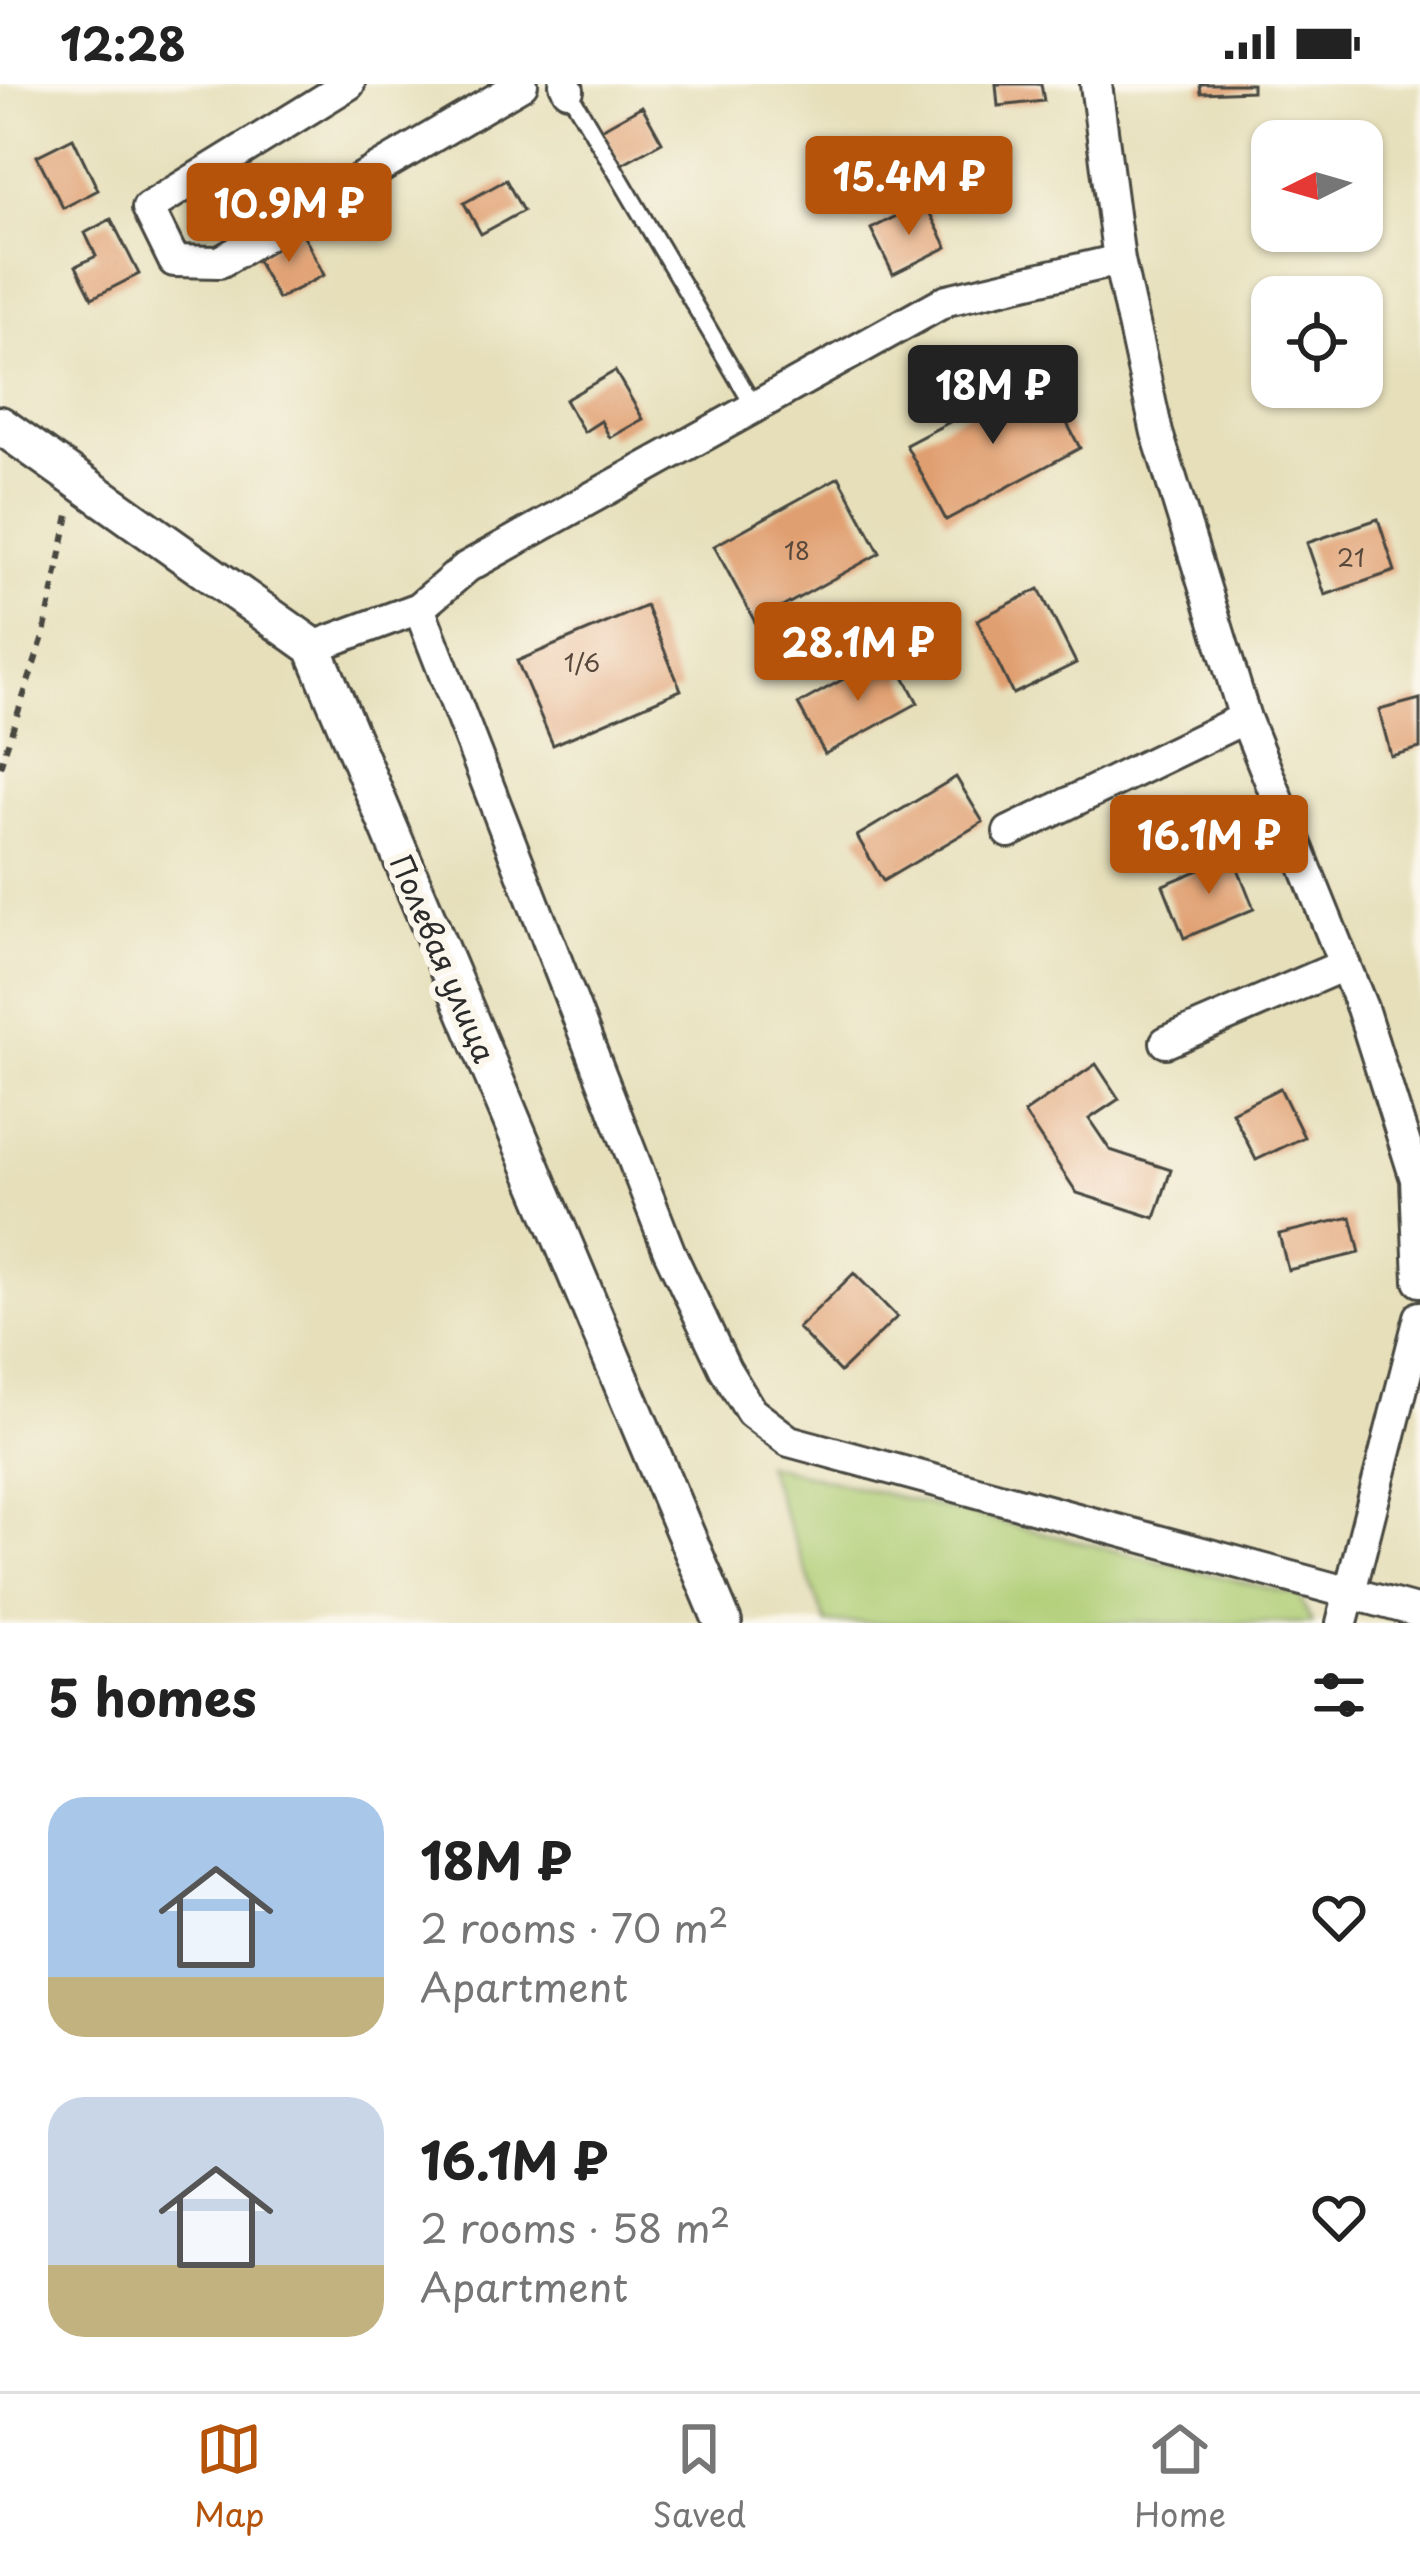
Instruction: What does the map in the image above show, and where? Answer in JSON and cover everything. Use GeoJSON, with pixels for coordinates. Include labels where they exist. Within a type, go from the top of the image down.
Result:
{"type":"FeatureCollection","features":[{"type":"Feature","properties":{"kind":"street"},"geometry":{"type":"LineString","coordinates":[[349,84],[148,208],[174,261],[220,262],[522,84]]}},
{"type":"Feature","properties":{"kind":"street"},"geometry":{"type":"LineString","coordinates":[[1096,84],[1120,260],[1157,434],[1245,718],[1362,1008],[1416,1179],[1420,1281]]}},
{"type":"Feature","properties":{"kind":"street"},"geometry":{"type":"LineString","coordinates":[[0,425],[313,647],[418,608],[467,567],[947,300],[1120,260]]}},
{"type":"Feature","properties":{"kind":"street"},"geometry":{"type":"LineString","coordinates":[[418,608],[669,1250],[725,1369],[751,1412],[789,1441],[1346,1608],[1420,1612]]}},
{"type":"Feature","properties":{"kind":"street","name":"Полевая улица"},"geometry":{"type":"LineString","coordinates":[[313,647],[723,1623]]}},
{"type":"Feature","properties":{"kind":"street"},"geometry":{"type":"LineString","coordinates":[[1009,832],[1245,718]]}},
{"type":"Feature","properties":{"kind":"street"},"geometry":{"type":"LineString","coordinates":[[1166,1042],[1344,965]]}},
{"type":"Feature","properties":{"kind":"street"},"geometry":{"type":"LineString","coordinates":[[1346,1608],[1420,1316]]}},
{"type":"Feature","properties":{"kind":"lane"},"geometry":{"type":"LineString","coordinates":[[567,87],[756,410]]}},
{"type":"Feature","properties":{"kind":"path"},"geometry":{"type":"LineString","coordinates":[[0,767],[44,634],[76,479]]}},
{"type":"Feature","properties":{"kind":"green space"},"geometry":{"type":"Polygon","coordinates":[[[765,1464],[1299,1596],[1312,1623],[826,1623],[765,1464]]]}},
{"type":"Feature","properties":{"kind":"building"},"geometry":{"type":"Polygon","coordinates":[[[996,84],[1041,84],[1044,101],[998,106],[996,84]]]}},
{"type":"Feature","properties":{"kind":"building"},"geometry":{"type":"Polygon","coordinates":[[[1200,84],[1252,84],[1252,91],[1201,93],[1200,84]]]}},
{"type":"Feature","properties":{"kind":"building"},"geometry":{"type":"Polygon","coordinates":[[[642,106],[662,142],[620,165],[601,129],[642,106]]]}},
{"type":"Feature","properties":{"kind":"building"},"geometry":{"type":"Polygon","coordinates":[[[73,138],[98,190],[63,208],[37,156],[73,138]]]}},
{"type":"Feature","properties":{"kind":"building"},"geometry":{"type":"Polygon","coordinates":[[[506,180],[523,211],[481,234],[464,203],[506,180]]]}},
{"type":"Feature","properties":{"kind":"building"},"geometry":{"type":"Polygon","coordinates":[[[924,202],[947,247],[893,274],[871,229],[924,202]]]}},
{"type":"Feature","properties":{"kind":"building"},"geometry":{"type":"Polygon","coordinates":[[[111,219],[139,274],[92,298],[76,266],[96,256],[85,233],[111,219]]]}},
{"type":"Feature","properties":{"kind":"building"},"geometry":{"type":"Polygon","coordinates":[[[301,230],[324,275],[278,299],[254,255],[301,230]]]}},
{"type":"Feature","properties":{"kind":"building"},"geometry":{"type":"Polygon","coordinates":[[[615,371],[643,419],[610,438],[601,421],[584,432],[565,400],[615,371]]]}},
{"type":"Feature","properties":{"kind":"building"},"geometry":{"type":"Polygon","coordinates":[[[1041,374],[1080,448],[946,520],[906,445],[1041,374]]]}},
{"type":"Feature","properties":{"kind":"building"},"geometry":{"type":"Polygon","coordinates":[[[839,477],[880,553],[755,622],[714,546],[839,477]]]}},
{"type":"Feature","properties":{"kind":"building"},"geometry":{"type":"Polygon","coordinates":[[[1378,519],[1395,571],[1325,595],[1307,543],[1378,519]]]}},
{"type":"Feature","properties":{"kind":"building"},"geometry":{"type":"Polygon","coordinates":[[[1039,589],[1076,663],[1013,694],[977,620],[1039,589]]]}},
{"type":"Feature","properties":{"kind":"building"},"geometry":{"type":"Polygon","coordinates":[[[646,606],[681,690],[553,745],[517,661],[646,606]]]}},
{"type":"Feature","properties":{"kind":"building"},"geometry":{"type":"Polygon","coordinates":[[[891,653],[918,703],[825,754],[798,704],[891,653]]]}},
{"type":"Feature","properties":{"kind":"building"},"geometry":{"type":"Polygon","coordinates":[[[1420,699],[1420,748],[1391,756],[1379,710],[1420,699]]]}},
{"type":"Feature","properties":{"kind":"building"},"geometry":{"type":"Polygon","coordinates":[[[956,777],[983,822],[883,881],[857,836],[956,777]]]}},
{"type":"Feature","properties":{"kind":"building"},"geometry":{"type":"Polygon","coordinates":[[[1233,856],[1254,909],[1184,938],[1163,885],[1233,856]]]}},
{"type":"Feature","properties":{"kind":"building"},"geometry":{"type":"Polygon","coordinates":[[[1096,1064],[1119,1099],[1089,1119],[1110,1150],[1171,1170],[1155,1218],[1077,1193],[1024,1113],[1096,1064]]]}},
{"type":"Feature","properties":{"kind":"building"},"geometry":{"type":"Polygon","coordinates":[[[1280,1088],[1304,1137],[1256,1160],[1232,1112],[1280,1088]]]}},
{"type":"Feature","properties":{"kind":"building"},"geometry":{"type":"Polygon","coordinates":[[[1351,1217],[1360,1253],[1288,1270],[1279,1234],[1351,1217]]]}},
{"type":"Feature","properties":{"kind":"building"},"geometry":{"type":"Polygon","coordinates":[[[854,1273],[897,1317],[840,1372],[798,1328],[854,1273]]]}}]}
